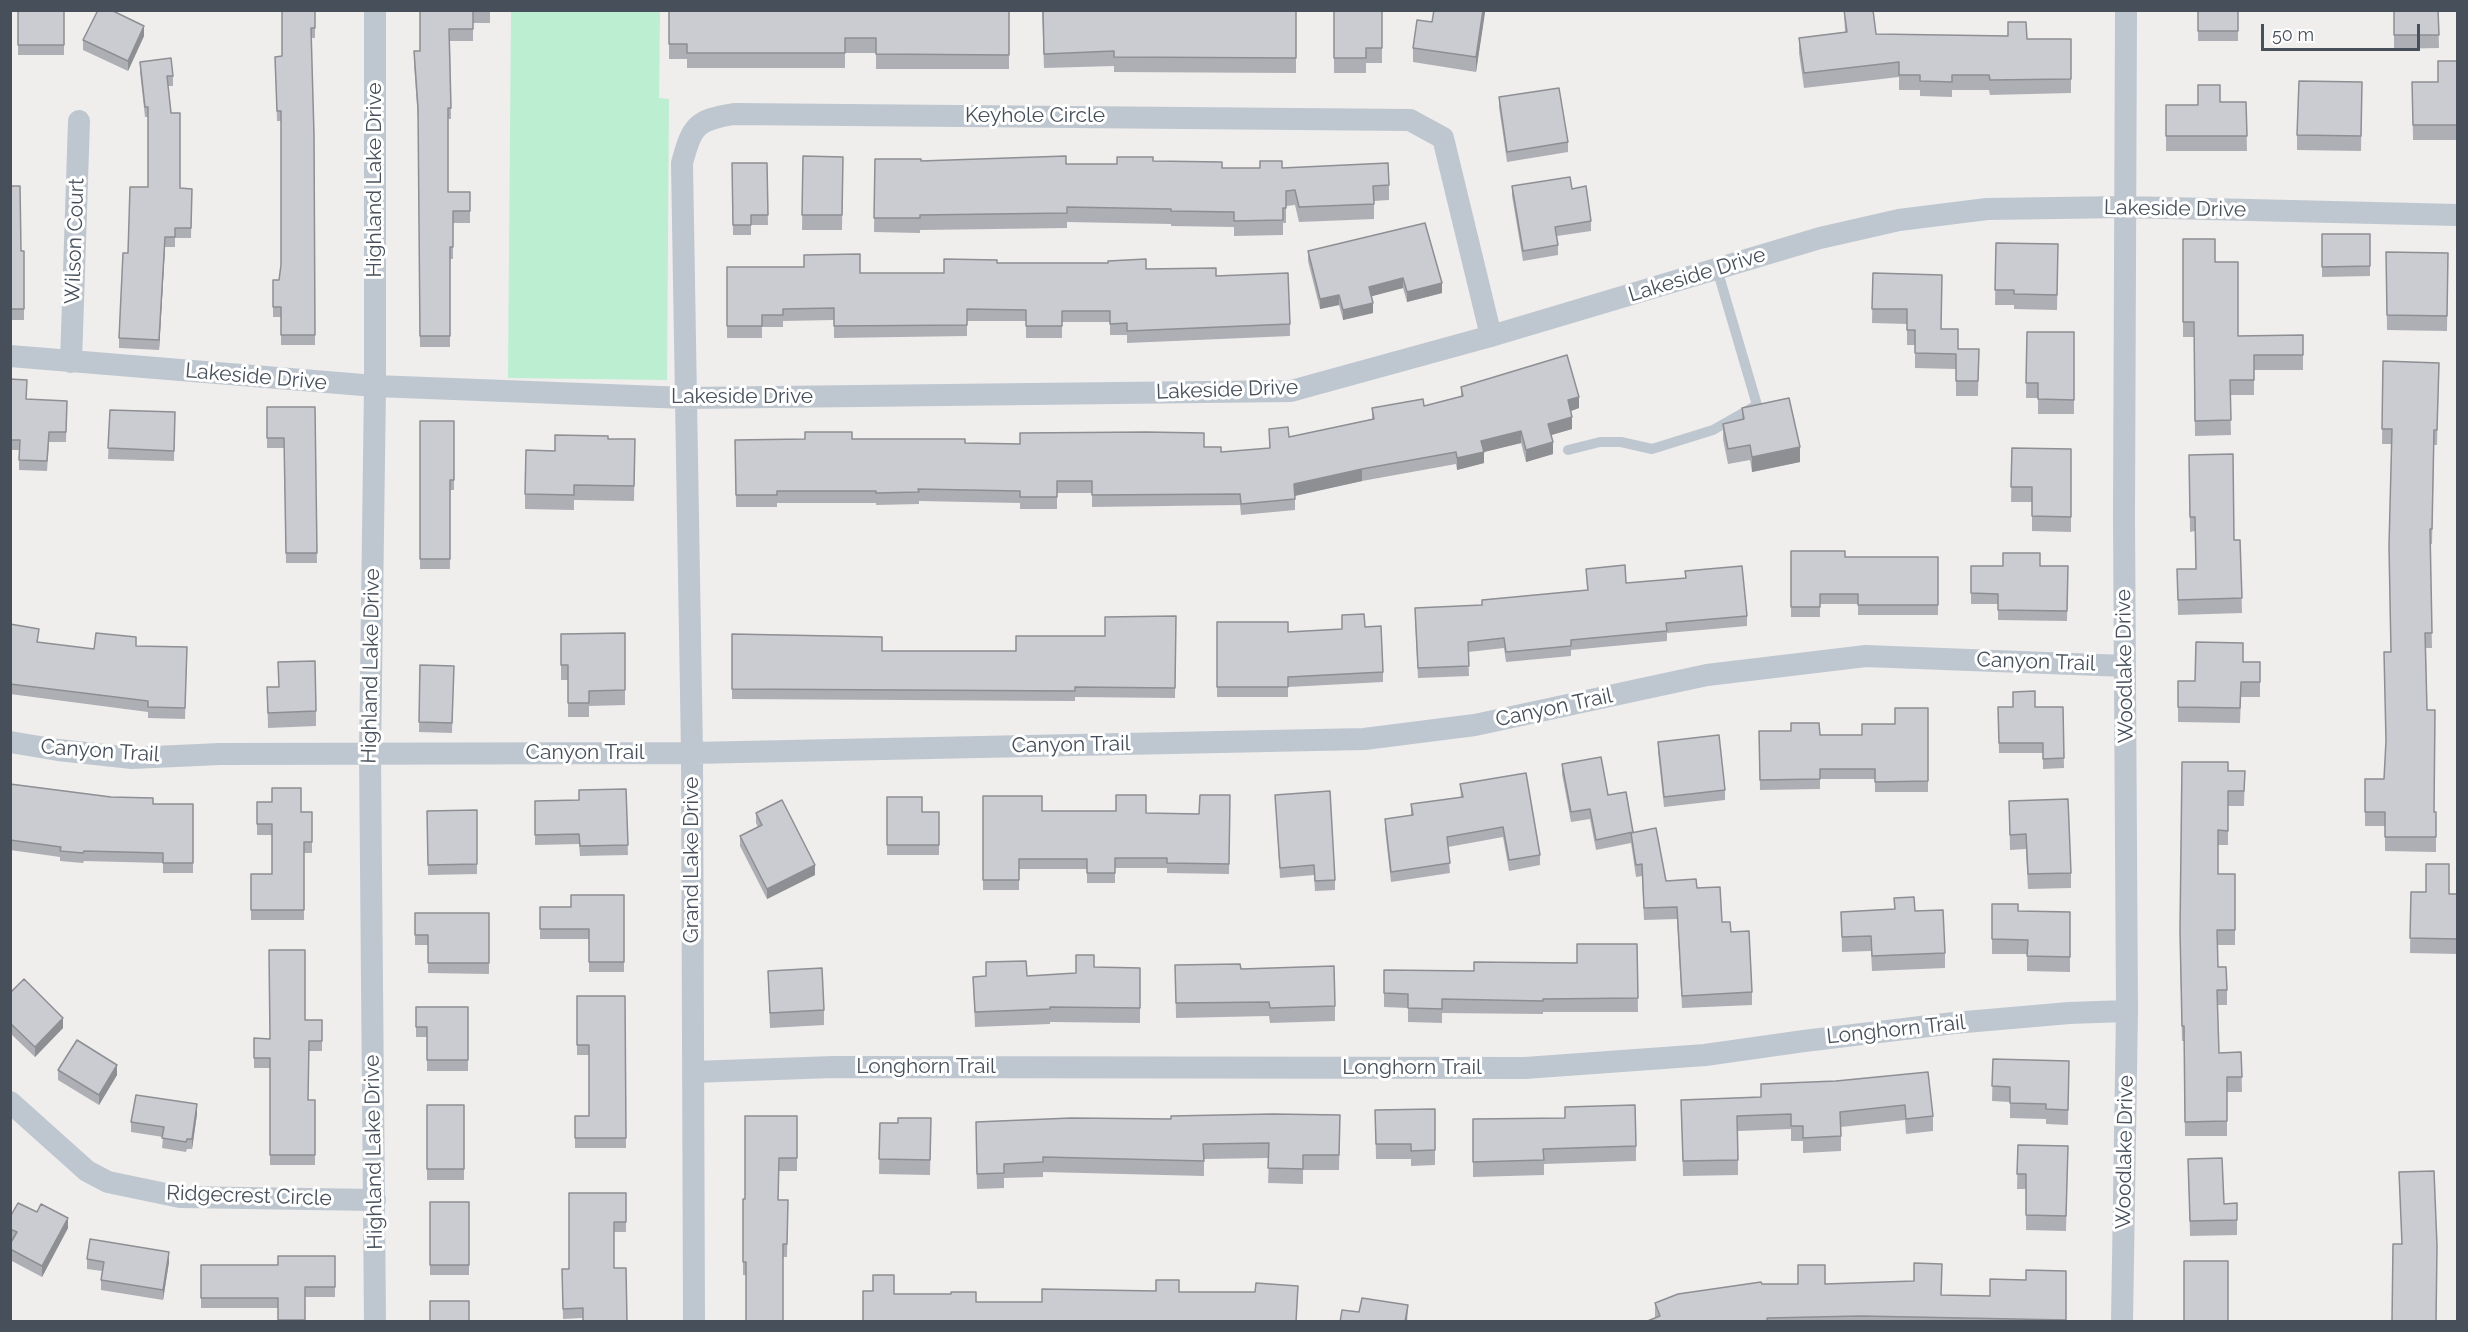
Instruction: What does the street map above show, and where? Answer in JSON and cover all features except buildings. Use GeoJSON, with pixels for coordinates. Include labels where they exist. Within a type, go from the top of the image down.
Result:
{"type":"FeatureCollection","features":[{"type":"Feature","properties":{"kind":"street","name":"Highland Lake Drive"},"geometry":{"type":"LineString","coordinates":[[375,10],[375,386],[370,754],[375,1322]]}},
{"type":"Feature","properties":{"kind":"street","name":"Woodlake Drive"},"geometry":{"type":"LineString","coordinates":[[2122,1322],[2127,1011],[2126,10]]}},
{"type":"Feature","properties":{"kind":"street","name":"Keyhole Circle"},"geometry":{"type":"LineString","coordinates":[[686,398],[682,163],[689,136],[707,118],[734,114],[1410,120],[1443,138],[1491,336]]}},
{"type":"Feature","properties":{"kind":"street","name":"Wilson Court"},"geometry":{"type":"LineString","coordinates":[[71,362],[79,121]]}},
{"type":"Feature","properties":{"kind":"street","name":"Lakeside Drive"},"geometry":{"type":"LineString","coordinates":[[10,356],[375,386],[686,398],[1291,391],[1491,336],[1820,238],[1899,220],[1987,209],[2125,207],[2457,215]]}},
{"type":"Feature","properties":{"kind":"street","name":"Grand Lake Drive"},"geometry":{"type":"LineString","coordinates":[[686,398],[692,753],[694,1322]]}},
{"type":"Feature","properties":{"kind":"street","name":"Canyon Trail"},"geometry":{"type":"LineString","coordinates":[[10,742],[132,758],[219,754],[692,753],[1364,739],[1476,725],[1707,675],[1866,656],[2125,666]]}},
{"type":"Feature","properties":{"kind":"street","name":"Longhorn Trail"},"geometry":{"type":"LineString","coordinates":[[693,1072],[833,1067],[1525,1068],[1705,1055],[1953,1023],[2069,1013],[2127,1011]]}},
{"type":"Feature","properties":{"kind":"street","name":"Ridgecrest Circle"},"geometry":{"type":"LineString","coordinates":[[10,1102],[87,1171],[108,1182],[180,1197],[375,1200]]}},
{"type":"Feature","properties":{"kind":"lane"},"geometry":{"type":"LineString","coordinates":[[1568,450],[1600,442],[1621,442],[1652,449],[1713,430],[1757,405],[1717,269]]}},
{"type":"Feature","properties":{"kind":"green space"},"geometry":{"type":"Polygon","coordinates":[[[511,11],[660,11],[659,98],[669,99],[667,380],[508,378],[511,11]]]}}]}
